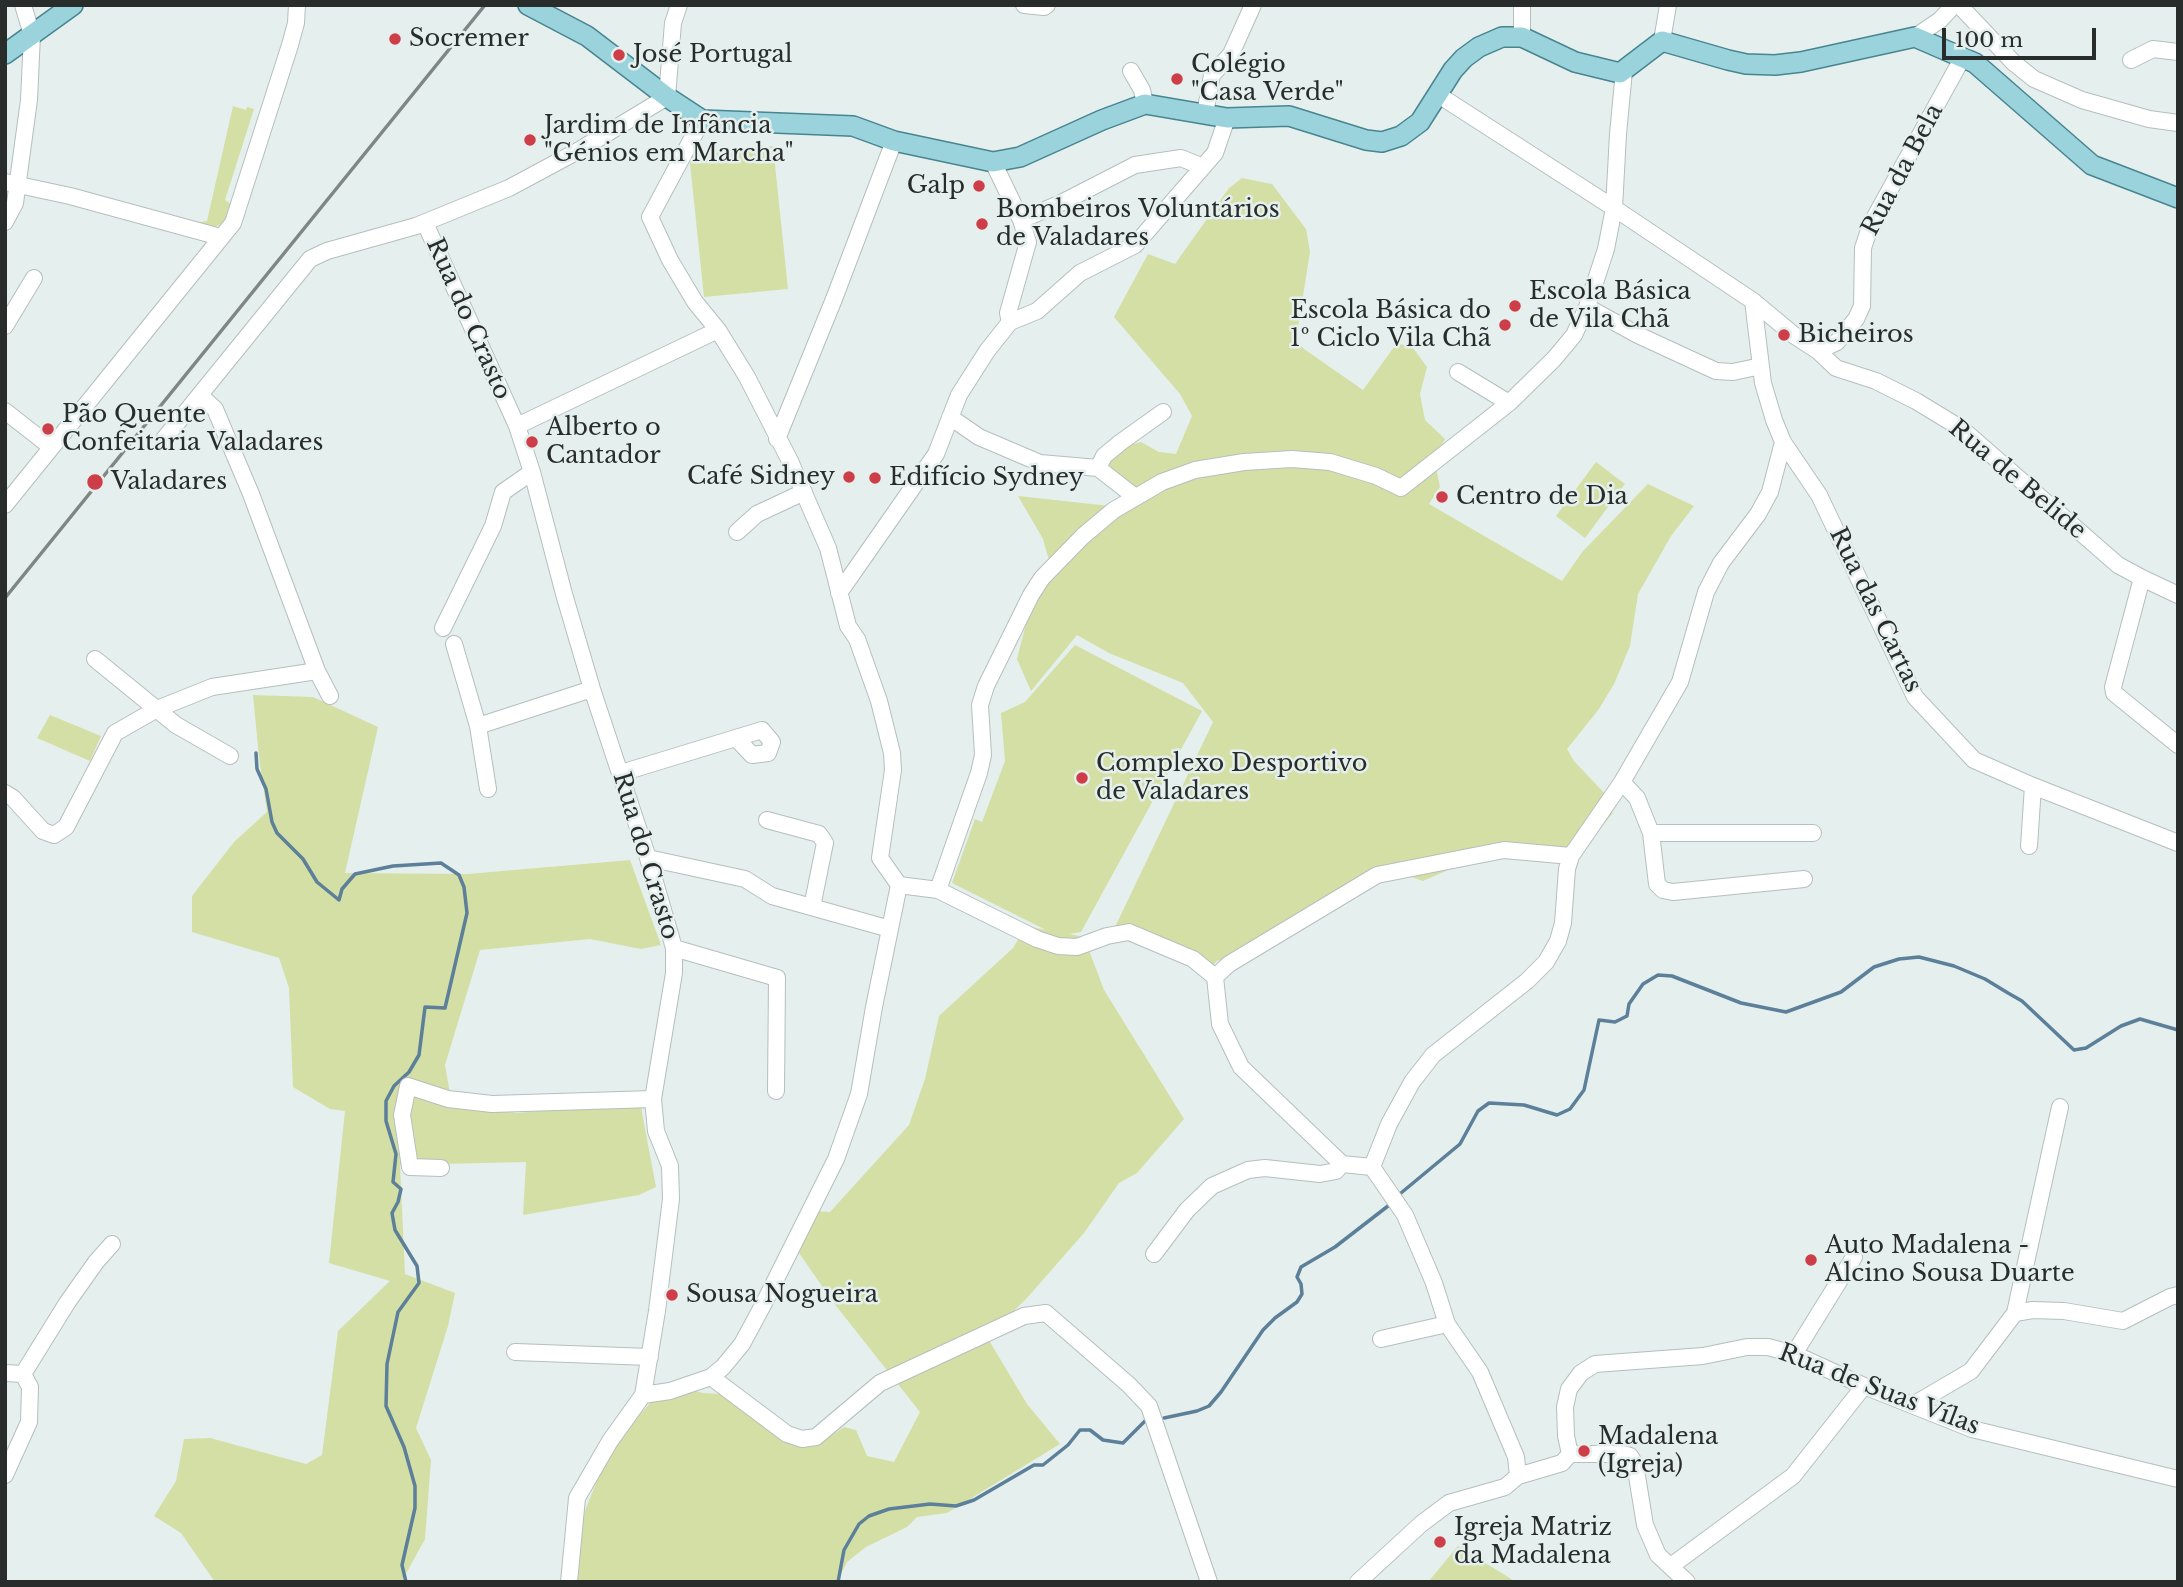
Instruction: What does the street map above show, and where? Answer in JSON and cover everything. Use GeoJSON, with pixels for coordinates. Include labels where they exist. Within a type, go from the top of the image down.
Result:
{"type":"FeatureCollection","features":[{"type":"Feature","properties":{"kind":"main road"},"geometry":{"type":"LineString","coordinates":[[5,54],[73,5]]}},
{"type":"Feature","properties":{"kind":"main road"},"geometry":{"type":"LineString","coordinates":[[528,5],[587,36],[702,120],[853,126],[894,141],[993,162],[1020,157],[1145,104],[1227,118],[1289,116],[1366,140],[1382,142],[1401,136],[1420,122],[1458,64],[1479,47],[1502,37],[1522,37],[1575,62],[1615,73],[1624,71],[1662,41],[1728,61],[1775,65],[1915,37],[1963,57],[1984,70],[2092,165],[2178,198]]}},
{"type":"Feature","properties":{"kind":"street"},"geometry":{"type":"LineString","coordinates":[[5,222],[15,203],[11,183],[29,100],[32,35],[23,5]]}},
{"type":"Feature","properties":{"kind":"street"},"geometry":{"type":"LineString","coordinates":[[5,505],[233,223],[290,45],[296,23],[297,5]]}},
{"type":"Feature","properties":{"kind":"street"},"geometry":{"type":"LineString","coordinates":[[164,439],[310,259],[327,251],[425,223],[509,188],[576,152],[667,97],[673,23],[679,5]]}},
{"type":"Feature","properties":{"kind":"street"},"geometry":{"type":"LineString","coordinates":[[1024,5],[1047,5]]}},
{"type":"Feature","properties":{"kind":"street"},"geometry":{"type":"LineString","coordinates":[[1205,114],[1212,75],[1231,54],[1253,5]]}},
{"type":"Feature","properties":{"kind":"street"},"geometry":{"type":"LineString","coordinates":[[1522,5],[1522,37]]}},
{"type":"Feature","properties":{"kind":"street"},"geometry":{"type":"LineString","coordinates":[[1662,41],[1668,5]]}},
{"type":"Feature","properties":{"kind":"street"},"geometry":{"type":"LineString","coordinates":[[1915,37],[1957,5],[2014,63],[2034,79],[2082,100],[2149,119],[2178,123]]}},
{"type":"Feature","properties":{"kind":"street"},"geometry":{"type":"LineString","coordinates":[[2131,60],[2152,49],[2178,52]]}},
{"type":"Feature","properties":{"kind":"street","name":"Rua da Bela"},"geometry":{"type":"LineString","coordinates":[[1818,351],[1837,342],[1856,319],[1862,306],[1863,248],[1871,224],[1963,57]]}},
{"type":"Feature","properties":{"kind":"street"},"geometry":{"type":"LineString","coordinates":[[1131,71],[1142,90],[1145,104]]}},
{"type":"Feature","properties":{"kind":"street"},"geometry":{"type":"LineString","coordinates":[[938,890],[979,773],[983,755],[980,705],[986,686],[1025,606],[1042,578],[1103,518],[1135,496],[1162,482],[1195,470],[1244,462],[1329,462],[1354,468],[1401,488],[1509,403],[1554,359],[1574,335],[1587,307],[1606,249],[1615,208],[1624,71]]}},
{"type":"Feature","properties":{"kind":"street","name":"Rua de Belide"},"geometry":{"type":"LineString","coordinates":[[1437,94],[1615,208],[1753,301],[1836,368],[1875,381],[1916,401],[1962,429],[2118,565],[2141,579],[2178,594]]}},
{"type":"Feature","properties":{"kind":"street"},"geometry":{"type":"LineString","coordinates":[[839,593],[936,454],[966,384],[1010,322],[1037,311],[1080,273],[1135,245],[1215,153],[1227,118]]}},
{"type":"Feature","properties":{"kind":"street"},"geometry":{"type":"LineString","coordinates":[[643,1395],[670,1391],[711,1377],[742,1344],[836,1159],[859,1094],[899,885],[880,858],[893,770],[892,753],[879,701],[857,639],[848,626],[828,548],[804,492],[747,377],[718,330],[682,281],[650,217],[702,120]]}},
{"type":"Feature","properties":{"kind":"street"},"geometry":{"type":"LineString","coordinates":[[777,439],[894,141]]}},
{"type":"Feature","properties":{"kind":"street"},"geometry":{"type":"LineString","coordinates":[[1021,220],[1135,165],[1181,158],[1203,167]]}},
{"type":"Feature","properties":{"kind":"street"},"geometry":{"type":"LineString","coordinates":[[993,162],[1021,220],[1028,242],[1009,313],[1010,322]]}},
{"type":"Feature","properties":{"kind":"street"},"geometry":{"type":"LineString","coordinates":[[11,183],[70,196],[220,239]]}},
{"type":"Feature","properties":{"kind":"street","name":"Rua do Crasto"},"geometry":{"type":"LineString","coordinates":[[425,223],[517,426],[592,689],[648,858],[674,948],[674,974],[653,1099],[656,1130],[670,1166],[671,1199],[650,1357],[643,1395],[610,1441],[577,1497],[569,1582]]}},
{"type":"Feature","properties":{"kind":"street"},"geometry":{"type":"LineString","coordinates":[[5,326],[34,278]]}},
{"type":"Feature","properties":{"kind":"street","name":"Rua das Cartas"},"geometry":{"type":"LineString","coordinates":[[1753,301],[1761,366],[1774,420],[1783,442],[1819,495],[1915,696],[1974,760],[2178,843]]}},
{"type":"Feature","properties":{"kind":"street"},"geometry":{"type":"LineString","coordinates":[[1587,307],[1638,335],[1716,371],[1734,372],[1761,366]]}},
{"type":"Feature","properties":{"kind":"street"},"geometry":{"type":"LineString","coordinates":[[517,426],[718,330]]}},
{"type":"Feature","properties":{"kind":"street"},"geometry":{"type":"LineString","coordinates":[[1458,372],[1509,403]]}},
{"type":"Feature","properties":{"kind":"street"},"geometry":{"type":"LineString","coordinates":[[200,395],[215,409],[251,494],[317,671],[330,696]]}},
{"type":"Feature","properties":{"kind":"street"},"geometry":{"type":"LineString","coordinates":[[5,411],[51,447]]}},
{"type":"Feature","properties":{"kind":"street"},"geometry":{"type":"LineString","coordinates":[[1098,468],[1104,456],[1163,412]]}},
{"type":"Feature","properties":{"kind":"street"},"geometry":{"type":"LineString","coordinates":[[950,417],[979,437],[1040,463],[1098,468],[1135,496]]}},
{"type":"Feature","properties":{"kind":"street"},"geometry":{"type":"LineString","coordinates":[[1372,1167],[1389,1124],[1412,1082],[1433,1055],[1527,981],[1546,962],[1558,941],[1563,923],[1567,869],[1571,856],[1622,782],[1680,682],[1706,592],[1721,563],[1758,514],[1770,492],[1783,442]]}},
{"type":"Feature","properties":{"kind":"street"},"geometry":{"type":"LineString","coordinates":[[443,628],[494,526],[503,492],[532,472]]}},
{"type":"Feature","properties":{"kind":"street"},"geometry":{"type":"LineString","coordinates":[[737,532],[757,514],[804,492]]}},
{"type":"Feature","properties":{"kind":"street"},"geometry":{"type":"LineString","coordinates":[[2141,579],[2112,687],[2115,693],[2178,745]]}},
{"type":"Feature","properties":{"kind":"street"},"geometry":{"type":"LineString","coordinates":[[454,644],[478,726],[488,789]]}},
{"type":"Feature","properties":{"kind":"street"},"geometry":{"type":"LineString","coordinates":[[95,659],[176,725],[230,756]]}},
{"type":"Feature","properties":{"kind":"street"},"geometry":{"type":"LineString","coordinates":[[5,793],[13,798],[43,831],[54,835],[66,827],[115,733],[157,709],[212,687],[317,671]]}},
{"type":"Feature","properties":{"kind":"street"},"geometry":{"type":"LineString","coordinates":[[478,726],[592,689]]}},
{"type":"Feature","properties":{"kind":"street"},"geometry":{"type":"LineString","coordinates":[[621,773],[736,738]]}},
{"type":"Feature","properties":{"kind":"street"},"geometry":{"type":"LineString","coordinates":[[1622,782],[1637,798],[1651,832],[1657,884],[1663,890],[1673,892],[1804,879]]}},
{"type":"Feature","properties":{"kind":"street"},"geometry":{"type":"LineString","coordinates":[[2029,845],[2033,786]]}},
{"type":"Feature","properties":{"kind":"street"},"geometry":{"type":"LineString","coordinates":[[767,820],[819,834],[825,843],[812,907]]}},
{"type":"Feature","properties":{"kind":"street"},"geometry":{"type":"LineString","coordinates":[[1651,832],[1813,832]]}},
{"type":"Feature","properties":{"kind":"street"},"geometry":{"type":"LineString","coordinates":[[1215,977],[1229,964],[1377,875],[1504,850],[1571,856]]}},
{"type":"Feature","properties":{"kind":"street"},"geometry":{"type":"LineString","coordinates":[[648,858],[745,879],[772,896],[890,929]]}},
{"type":"Feature","properties":{"kind":"street"},"geometry":{"type":"LineString","coordinates":[[899,885],[938,890],[1037,939],[1058,946],[1077,947],[1107,936],[1129,932],[1193,959],[1215,977],[1220,1024],[1241,1067],[1342,1164],[1372,1167]]}},
{"type":"Feature","properties":{"kind":"street"},"geometry":{"type":"LineString","coordinates":[[674,948],[777,978],[776,1091]]}},
{"type":"Feature","properties":{"kind":"street"},"geometry":{"type":"LineString","coordinates":[[441,1168],[410,1167],[402,1115],[408,1086],[448,1099],[492,1104],[653,1099]]}},
{"type":"Feature","properties":{"kind":"street"},"geometry":{"type":"LineString","coordinates":[[1913,1405],[1970,1371],[2015,1313],[2060,1107]]}},
{"type":"Feature","properties":{"kind":"street"},"geometry":{"type":"LineString","coordinates":[[1154,1254],[1187,1210],[1212,1186],[1248,1170],[1265,1168],[1320,1174],[1336,1171],[1342,1164]]}},
{"type":"Feature","properties":{"kind":"street"},"geometry":{"type":"LineString","coordinates":[[1372,1167],[1405,1216],[1434,1283],[1447,1324],[1479,1372],[1516,1457],[1518,1476]]}},
{"type":"Feature","properties":{"kind":"street"},"geometry":{"type":"LineString","coordinates":[[23,1374],[67,1303],[112,1244]]}},
{"type":"Feature","properties":{"kind":"street"},"geometry":{"type":"LineString","coordinates":[[1794,1354],[1854,1257]]}},
{"type":"Feature","properties":{"kind":"street"},"geometry":{"type":"LineString","coordinates":[[2015,1313],[2033,1310],[2064,1311],[2123,1321],[2178,1295]]}},
{"type":"Feature","properties":{"kind":"street"},"geometry":{"type":"LineString","coordinates":[[711,1377],[787,1434],[802,1439],[816,1437],[880,1383],[1024,1316],[1046,1312],[1149,1406],[1209,1582]]}},
{"type":"Feature","properties":{"kind":"street"},"geometry":{"type":"LineString","coordinates":[[1381,1339],[1447,1324]]}},
{"type":"Feature","properties":{"kind":"street","name":"Rua de Suas Vílas"},"geometry":{"type":"LineString","coordinates":[[1570,1454],[1565,1407],[1569,1389],[1581,1373],[1595,1364],[1703,1356],[1746,1346],[1768,1347],[1794,1354],[1864,1386],[1972,1429],[2178,1479]]}},
{"type":"Feature","properties":{"kind":"street"},"geometry":{"type":"LineString","coordinates":[[515,1352],[650,1357]]}},
{"type":"Feature","properties":{"kind":"street"},"geometry":{"type":"LineString","coordinates":[[5,1373],[23,1374]]}},
{"type":"Feature","properties":{"kind":"street"},"geometry":{"type":"LineString","coordinates":[[5,1475],[29,1422],[30,1387],[23,1374]]}},
{"type":"Feature","properties":{"kind":"street"},"geometry":{"type":"LineString","coordinates":[[1671,1566],[1793,1476],[1864,1386]]}},
{"type":"Feature","properties":{"kind":"street"},"geometry":{"type":"LineString","coordinates":[[1364,1577],[1421,1524],[1449,1503],[1505,1487],[1518,1476],[1562,1463],[1570,1454],[1623,1454],[1630,1456],[1637,1475],[1645,1525],[1658,1555],[1687,1582]]}},
{"type":"Feature","properties":{"kind":"green space"},"geometry":{"type":"Polygon","coordinates":[[[233,106],[246,110],[247,107],[254,109],[225,200],[231,204],[226,219],[221,224],[215,227],[200,224],[207,221],[233,106]]]}},
{"type":"Feature","properties":{"kind":"green space"},"geometry":{"type":"Polygon","coordinates":[[[773,146],[788,289],[704,297],[689,154],[773,146]]]}},
{"type":"Feature","properties":{"kind":"green space"},"geometry":{"type":"Polygon","coordinates":[[[1242,178],[1272,184],[1306,229],[1310,252],[1296,340],[1304,349],[1363,390],[1397,343],[1413,348],[1427,367],[1420,394],[1425,420],[1445,439],[1434,458],[1440,487],[1429,504],[1562,581],[1583,551],[1648,484],[1694,506],[1671,536],[1638,594],[1630,646],[1614,684],[1599,709],[1567,749],[1574,761],[1606,795],[1602,802],[1613,813],[1571,864],[1535,849],[1469,861],[1423,881],[1406,875],[1390,875],[1224,961],[1218,960],[1210,968],[1115,927],[1213,722],[1183,683],[1109,653],[1077,635],[1031,691],[1017,659],[1027,620],[1053,574],[1043,539],[1018,496],[1128,508],[1124,489],[1107,461],[1122,447],[1141,442],[1159,452],[1176,454],[1192,416],[1180,394],[1114,317],[1148,254],[1175,264],[1229,188],[1242,178]]]}},
{"type":"Feature","properties":{"kind":"green space"},"geometry":{"type":"Polygon","coordinates":[[[1596,462],[1625,484],[1585,538],[1556,516],[1596,462]]]}},
{"type":"Feature","properties":{"kind":"green space"},"geometry":{"type":"Polygon","coordinates":[[[1075,645],[1202,711],[1081,932],[1069,934],[1084,937],[1104,990],[1184,1119],[1137,1173],[1119,1183],[1084,1233],[1026,1299],[987,1337],[1027,1404],[1060,1444],[947,1513],[917,1517],[907,1527],[866,1547],[847,1562],[840,1582],[571,1582],[585,1511],[609,1450],[650,1403],[684,1388],[720,1394],[736,1400],[764,1427],[802,1448],[820,1443],[844,1427],[856,1430],[867,1456],[894,1462],[920,1412],[833,1302],[797,1250],[816,1211],[830,1212],[909,1125],[925,1079],[939,1016],[1013,948],[1026,926],[1046,930],[952,883],[975,819],[982,822],[1005,761],[1001,713],[1025,702],[1075,645]]]}},
{"type":"Feature","properties":{"kind":"green space"},"geometry":{"type":"Polygon","coordinates":[[[253,695],[313,697],[378,727],[345,873],[468,874],[630,860],[661,945],[641,949],[590,939],[480,950],[445,1065],[452,1105],[517,1113],[640,1102],[656,1187],[639,1195],[523,1215],[526,1162],[400,1165],[405,1274],[455,1293],[448,1326],[416,1428],[431,1460],[425,1539],[402,1581],[215,1582],[181,1533],[154,1516],[176,1481],[184,1439],[210,1438],[306,1464],[322,1455],[338,1331],[390,1281],[329,1263],[345,1111],[330,1109],[293,1087],[289,988],[279,958],[192,932],[192,896],[234,842],[267,812],[253,695]]]}},
{"type":"Feature","properties":{"kind":"green space"},"geometry":{"type":"Polygon","coordinates":[[[50,715],[101,736],[90,761],[37,738],[50,715]]]}},
{"type":"Feature","properties":{"kind":"green space"},"geometry":{"type":"Polygon","coordinates":[[[1458,1546],[1516,1582],[1428,1582],[1458,1546]]]}},
{"type":"Feature","properties":{"kind":"waterway"},"geometry":{"type":"LineString","coordinates":[[256,753],[257,769],[266,789],[272,822],[277,833],[303,859],[317,882],[339,900],[342,889],[355,874],[393,866],[441,863],[459,875],[464,887],[467,913],[445,1008],[425,1007],[419,1055],[409,1072],[394,1086],[386,1101],[386,1121],[396,1154],[393,1182],[401,1189],[392,1213],[395,1230],[417,1266],[419,1283],[398,1312],[387,1364],[386,1406],[404,1447],[415,1486],[415,1508],[402,1565],[406,1582]]}},
{"type":"Feature","properties":{"kind":"waterway"},"geometry":{"type":"LineString","coordinates":[[1401,1193],[1460,1144],[1478,1111],[1489,1103],[1524,1105],[1557,1115],[1570,1109],[1584,1090],[1599,1020],[1615,1022],[1627,1016],[1629,1004],[1643,984],[1658,975],[1672,976],[1741,1003],[1786,1012],[1841,992],[1874,967],[1899,959],[1919,957],[1954,966],[1985,979],[2022,1001],[2074,1050],[2086,1048],[2121,1026],[2140,1019],[2178,1030]]}},
{"type":"Feature","properties":{"kind":"waterway"},"geometry":{"type":"LineString","coordinates":[[1164,1418],[1209,1406],[1263,1330],[1297,1302],[1302,1294],[1297,1277],[1301,1267],[1335,1247],[1388,1206]]}},
{"type":"Feature","properties":{"kind":"waterway"},"geometry":{"type":"LineString","coordinates":[[838,1582],[844,1550],[859,1524],[869,1516],[889,1509],[930,1504],[956,1506],[974,1500],[1034,1465],[1043,1465],[1068,1445],[1080,1430],[1090,1430],[1103,1440],[1123,1443],[1147,1419]]}},
{"type":"Feature","properties":{"kind":"railway"},"geometry":{"type":"LineString","coordinates":[[5,598],[485,5]]}},
{"type":"Feature","properties":{"kind":"place","name":"Socremer"},"geometry":{"type":"Point","coordinates":[395,39]}},
{"type":"Feature","properties":{"kind":"place","name":"José Portugal"},"geometry":{"type":"Point","coordinates":[619,55]}},
{"type":"Feature","properties":{"kind":"place","name":"Colégio \"Casa Verde\""},"geometry":{"type":"Point","coordinates":[1177,79]}},
{"type":"Feature","properties":{"kind":"place","name":"Jardim de Infância \"Génios em Marcha\""},"geometry":{"type":"Point","coordinates":[530,140]}},
{"type":"Feature","properties":{"kind":"place","name":"Galp"},"geometry":{"type":"Point","coordinates":[979,186]}},
{"type":"Feature","properties":{"kind":"place","name":"Bombeiros Voluntários de Valadares"},"geometry":{"type":"Point","coordinates":[982,224]}},
{"type":"Feature","properties":{"kind":"place","name":"Escola Básica de Vila Chã"},"geometry":{"type":"Point","coordinates":[1515,306]}},
{"type":"Feature","properties":{"kind":"place","name":"Escola Básica do 1º Ciclo Vila Chã"},"geometry":{"type":"Point","coordinates":[1505,325]}},
{"type":"Feature","properties":{"kind":"place","name":"Bicheiros"},"geometry":{"type":"Point","coordinates":[1784,335]}},
{"type":"Feature","properties":{"kind":"place","name":"Pão Quente Confeitaria Valadares"},"geometry":{"type":"Point","coordinates":[48,429]}},
{"type":"Feature","properties":{"kind":"place","name":"Alberto o Cantador"},"geometry":{"type":"Point","coordinates":[532,442]}},
{"type":"Feature","properties":{"kind":"place","name":"Café Sidney"},"geometry":{"type":"Point","coordinates":[849,477]}},
{"type":"Feature","properties":{"kind":"place","name":"Edifício Sydney"},"geometry":{"type":"Point","coordinates":[875,478]}},
{"type":"Feature","properties":{"kind":"place","name":"Valadares"},"geometry":{"type":"Point","coordinates":[95,482]}},
{"type":"Feature","properties":{"kind":"place","name":"Centro de Dia"},"geometry":{"type":"Point","coordinates":[1442,497]}},
{"type":"Feature","properties":{"kind":"place","name":"Complexo Desportivo de Valadares"},"geometry":{"type":"Point","coordinates":[1082,778]}},
{"type":"Feature","properties":{"kind":"place","name":"Auto Madalena - Alcino Sousa Duarte"},"geometry":{"type":"Point","coordinates":[1811,1260]}},
{"type":"Feature","properties":{"kind":"place","name":"Sousa Nogueira"},"geometry":{"type":"Point","coordinates":[672,1295]}},
{"type":"Feature","properties":{"kind":"place","name":"Madalena (Igreja)"},"geometry":{"type":"Point","coordinates":[1584,1451]}},
{"type":"Feature","properties":{"kind":"place","name":"Igreja Matriz da Madalena"},"geometry":{"type":"Point","coordinates":[1440,1542]}}]}
